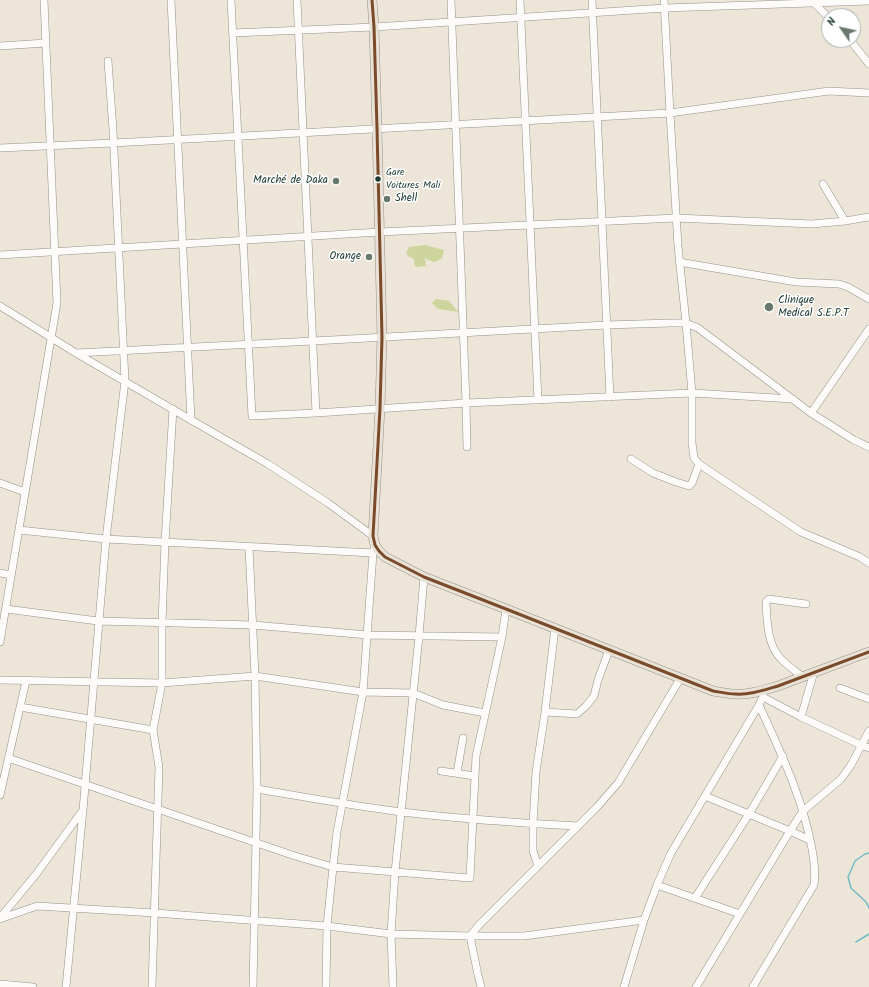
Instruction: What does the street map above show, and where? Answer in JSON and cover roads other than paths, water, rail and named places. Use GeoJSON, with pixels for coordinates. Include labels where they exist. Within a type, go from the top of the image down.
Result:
{"type":"FeatureCollection","features":[{"type":"Feature","properties":{"kind":"main road"},"geometry":{"type":"LineString","coordinates":[[372,0],[374,26],[382,337],[374,545],[385,557],[424,577],[713,692],[763,694],[802,676],[869,652]]}},
{"type":"Feature","properties":{"kind":"street"},"geometry":{"type":"LineString","coordinates":[[0,642],[1,626],[6,609],[57,303],[44,0]]}},
{"type":"Feature","properties":{"kind":"street"},"geometry":{"type":"LineString","coordinates":[[171,0],[191,420]]}},
{"type":"Feature","properties":{"kind":"street"},"geometry":{"type":"LineString","coordinates":[[231,0],[252,416],[466,403],[692,393],[793,398]]}},
{"type":"Feature","properties":{"kind":"street"},"geometry":{"type":"LineString","coordinates":[[297,0],[316,413]]}},
{"type":"Feature","properties":{"kind":"street"},"geometry":{"type":"LineString","coordinates":[[451,0],[467,447]]}},
{"type":"Feature","properties":{"kind":"street"},"geometry":{"type":"LineString","coordinates":[[520,0],[538,400]]}},
{"type":"Feature","properties":{"kind":"street"},"geometry":{"type":"LineString","coordinates":[[592,0],[610,397]]}},
{"type":"Feature","properties":{"kind":"street"},"geometry":{"type":"LineString","coordinates":[[664,0],[676,218],[692,393],[692,443],[694,458],[699,464],[801,532],[860,557],[869,563]]}},
{"type":"Feature","properties":{"kind":"street"},"geometry":{"type":"LineString","coordinates":[[233,33],[452,22],[665,8],[869,1]]}},
{"type":"Feature","properties":{"kind":"street"},"geometry":{"type":"LineString","coordinates":[[813,2],[821,10]]}},
{"type":"Feature","properties":{"kind":"street"},"geometry":{"type":"LineString","coordinates":[[0,46],[46,44]]}},
{"type":"Feature","properties":{"kind":"street"},"geometry":{"type":"LineString","coordinates":[[856,48],[869,64]]}},
{"type":"Feature","properties":{"kind":"street"},"geometry":{"type":"LineString","coordinates":[[66,987],[83,810],[98,621],[106,539],[125,381],[108,61]]}},
{"type":"Feature","properties":{"kind":"street"},"geometry":{"type":"LineString","coordinates":[[0,148],[670,113],[829,91],[869,93]]}},
{"type":"Feature","properties":{"kind":"street"},"geometry":{"type":"LineString","coordinates":[[823,184],[845,221]]}},
{"type":"Feature","properties":{"kind":"street"},"geometry":{"type":"LineString","coordinates":[[0,255],[380,232],[676,218],[812,224],[869,217]]}},
{"type":"Feature","properties":{"kind":"street"},"geometry":{"type":"LineString","coordinates":[[680,262],[796,282],[839,284],[848,286],[869,299]]}},
{"type":"Feature","properties":{"kind":"street"},"geometry":{"type":"LineString","coordinates":[[0,306],[76,353],[268,464],[328,503],[374,545]]}},
{"type":"Feature","properties":{"kind":"street"},"geometry":{"type":"LineString","coordinates":[[76,353],[606,325],[686,323],[698,328],[811,413],[854,440],[869,447]]}},
{"type":"Feature","properties":{"kind":"street"},"geometry":{"type":"LineString","coordinates":[[811,413],[869,329]]}},
{"type":"Feature","properties":{"kind":"street"},"geometry":{"type":"LineString","coordinates":[[152,987],[159,767],[153,730],[162,683],[162,623],[165,542],[173,409]]}},
{"type":"Feature","properties":{"kind":"street"},"geometry":{"type":"LineString","coordinates":[[631,460],[653,473],[689,486],[699,464]]}},
{"type":"Feature","properties":{"kind":"street"},"geometry":{"type":"LineString","coordinates":[[0,483],[25,492]]}},
{"type":"Feature","properties":{"kind":"street"},"geometry":{"type":"LineString","coordinates":[[19,530],[106,539],[249,547],[374,545]]}},
{"type":"Feature","properties":{"kind":"street"},"geometry":{"type":"LineString","coordinates":[[326,987],[327,926],[333,866],[337,832],[364,692],[374,545]]}},
{"type":"Feature","properties":{"kind":"street"},"geometry":{"type":"LineString","coordinates":[[249,547],[256,676],[257,789],[253,987]]}},
{"type":"Feature","properties":{"kind":"street"},"geometry":{"type":"LineString","coordinates":[[0,574],[11,575]]}},
{"type":"Feature","properties":{"kind":"street"},"geometry":{"type":"LineString","coordinates":[[393,987],[391,934],[395,872],[424,577]]}},
{"type":"Feature","properties":{"kind":"street"},"geometry":{"type":"LineString","coordinates":[[802,676],[780,658],[775,650],[769,637],[766,602],[769,599],[806,604]]}},
{"type":"Feature","properties":{"kind":"street"},"geometry":{"type":"LineString","coordinates":[[6,609],[98,621],[253,625],[368,635],[502,637]]}},
{"type":"Feature","properties":{"kind":"street"},"geometry":{"type":"LineString","coordinates":[[8,758],[295,856],[333,866],[470,878],[476,756],[502,637],[506,609]]}},
{"type":"Feature","properties":{"kind":"street"},"geometry":{"type":"LineString","coordinates":[[538,866],[533,851],[536,772],[555,628]]}},
{"type":"Feature","properties":{"kind":"street"},"geometry":{"type":"LineString","coordinates":[[545,712],[577,714],[581,711],[594,696],[609,650]]}},
{"type":"Feature","properties":{"kind":"street"},"geometry":{"type":"LineString","coordinates":[[801,717],[814,672]]}},
{"type":"Feature","properties":{"kind":"street"},"geometry":{"type":"LineString","coordinates":[[0,680],[162,683],[256,676],[364,692],[413,693],[443,705],[485,713]]}},
{"type":"Feature","properties":{"kind":"street"},"geometry":{"type":"LineString","coordinates":[[470,936],[479,925],[618,784],[680,679]]}},
{"type":"Feature","properties":{"kind":"street"},"geometry":{"type":"LineString","coordinates":[[0,794],[26,681]]}},
{"type":"Feature","properties":{"kind":"street"},"geometry":{"type":"LineString","coordinates":[[840,688],[869,700]]}},
{"type":"Feature","properties":{"kind":"street"},"geometry":{"type":"LineString","coordinates":[[624,987],[644,920],[671,853],[759,705],[763,694],[801,717],[869,748]]}},
{"type":"Feature","properties":{"kind":"street"},"geometry":{"type":"LineString","coordinates":[[753,987],[814,885],[816,874],[804,812],[783,756],[759,705]]}},
{"type":"Feature","properties":{"kind":"street"},"geometry":{"type":"LineString","coordinates":[[20,707],[153,730]]}},
{"type":"Feature","properties":{"kind":"street"},"geometry":{"type":"LineString","coordinates":[[696,987],[790,831],[804,812],[841,779],[852,765],[869,731]]}},
{"type":"Feature","properties":{"kind":"street"},"geometry":{"type":"LineString","coordinates":[[457,773],[463,738]]}},
{"type":"Feature","properties":{"kind":"street"},"geometry":{"type":"LineString","coordinates":[[695,898],[749,814],[783,756]]}},
{"type":"Feature","properties":{"kind":"street"},"geometry":{"type":"LineString","coordinates":[[441,771],[475,776]]}},
{"type":"Feature","properties":{"kind":"street"},"geometry":{"type":"LineString","coordinates":[[257,789],[401,812],[473,820],[578,826]]}},
{"type":"Feature","properties":{"kind":"street"},"geometry":{"type":"LineString","coordinates":[[705,796],[810,840]]}},
{"type":"Feature","properties":{"kind":"street"},"geometry":{"type":"LineString","coordinates":[[0,918],[37,873],[83,810]]}},
{"type":"Feature","properties":{"kind":"street"},"geometry":{"type":"LineString","coordinates":[[657,885],[740,914]]}},
{"type":"Feature","properties":{"kind":"street"},"geometry":{"type":"LineString","coordinates":[[0,918],[38,906],[254,920],[327,926],[391,934],[470,936],[524,936],[644,920]]}},
{"type":"Feature","properties":{"kind":"street"},"geometry":{"type":"LineString","coordinates":[[470,936],[482,987]]}},
{"type":"Feature","properties":{"kind":"street"},"geometry":{"type":"LineString","coordinates":[[0,984],[33,987]]}},
{"type":"Feature","properties":{"kind":"waterway"},"geometry":{"type":"LineString","coordinates":[[869,853],[855,861],[848,877],[851,888],[866,902],[869,908]]}},
{"type":"Feature","properties":{"kind":"waterway"},"geometry":{"type":"LineString","coordinates":[[856,942],[869,934]]}},
{"type":"Feature","properties":{"kind":"place","name":"Gare Voitures Mali"},"geometry":{"type":"Point","coordinates":[378,179]}},
{"type":"Feature","properties":{"kind":"place","name":"Marché de Daka"},"geometry":{"type":"Point","coordinates":[336,181]}},
{"type":"Feature","properties":{"kind":"place","name":"Shell"},"geometry":{"type":"Point","coordinates":[387,199]}},
{"type":"Feature","properties":{"kind":"place","name":"Orange"},"geometry":{"type":"Point","coordinates":[369,257]}},
{"type":"Feature","properties":{"kind":"place","name":"Clinique Medical S.E.P.T"},"geometry":{"type":"Point","coordinates":[769,307]}}]}
